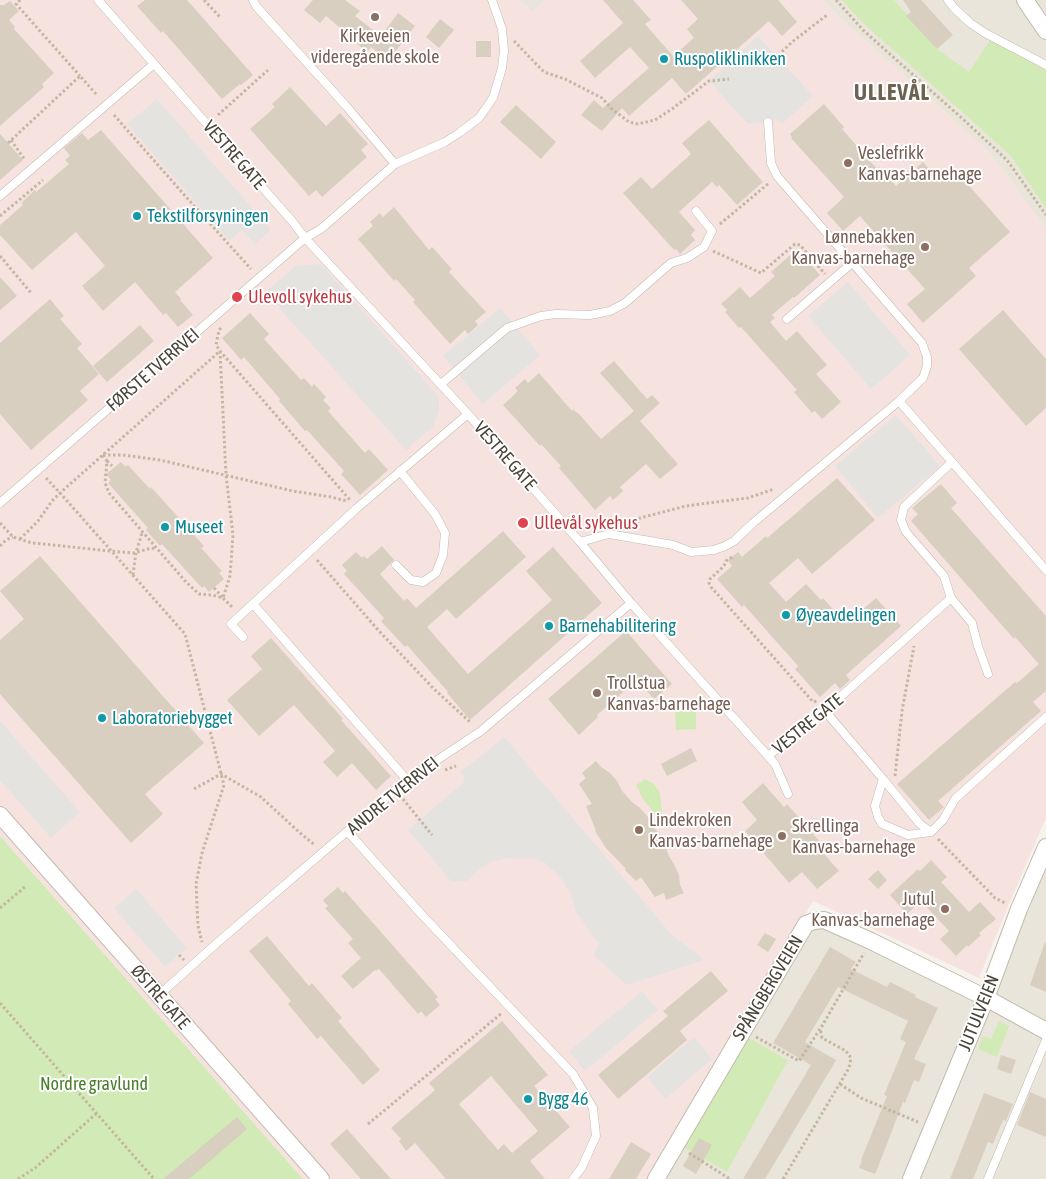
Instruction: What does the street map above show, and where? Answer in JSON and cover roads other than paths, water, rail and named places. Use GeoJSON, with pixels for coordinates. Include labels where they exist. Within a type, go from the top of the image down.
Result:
{"type":"FeatureCollection","features":[{"type":"Feature","properties":{"kind":"street"},"geometry":{"type":"LineString","coordinates":[[1025,0],[1046,31]]}},
{"type":"Feature","properties":{"kind":"street","name":"ØSTRE GATE"},"geometry":{"type":"LineString","coordinates":[[0,815],[321,1179]]}},
{"type":"Feature","properties":{"kind":"street","name":"JUTULVEIEN"},"geometry":{"type":"LineString","coordinates":[[911,1179],[1046,847]]}},
{"type":"Feature","properties":{"kind":"street","name":"SPÅNGBERGVEIEN"},"geometry":{"type":"LineString","coordinates":[[656,1179],[806,924],[824,920],[986,998],[1046,1031]]}},
{"type":"Feature","properties":{"kind":"lane","name":"VESTRE GATE"},"geometry":{"type":"LineString","coordinates":[[98,0],[305,238],[468,414],[631,603],[768,756],[825,711],[951,598]]}},
{"type":"Feature","properties":{"kind":"lane"},"geometry":{"type":"LineString","coordinates":[[253,0],[256,6],[347,107],[395,164]]}},
{"type":"Feature","properties":{"kind":"lane","name":"FØRSTE TVERRVEI"},"geometry":{"type":"LineString","coordinates":[[0,503],[305,238],[321,229],[395,164],[445,142],[479,118],[493,98],[502,68],[504,51],[502,29],[492,0]]}},
{"type":"Feature","properties":{"kind":"lane"},"geometry":{"type":"LineString","coordinates":[[948,0],[970,23],[1046,66]]}},
{"type":"Feature","properties":{"kind":"lane"},"geometry":{"type":"LineString","coordinates":[[0,196],[154,64]]}},
{"type":"Feature","properties":{"kind":"lane"},"geometry":{"type":"LineString","coordinates":[[580,542],[609,534],[673,545],[691,552],[714,550],[734,541],[761,516],[899,401],[923,378],[927,366],[927,357],[922,343],[777,176],[771,163],[768,122]]}},
{"type":"Feature","properties":{"kind":"lane"},"geometry":{"type":"LineString","coordinates":[[441,384],[507,328],[540,316],[556,314],[590,315],[610,311],[625,303],[671,263],[687,258],[704,247],[712,231],[696,211]]}},
{"type":"Feature","properties":{"kind":"lane"},"geometry":{"type":"LineString","coordinates":[[787,319],[852,263]]}},
{"type":"Feature","properties":{"kind":"lane"},"geometry":{"type":"LineString","coordinates":[[899,401],[1046,570]]}},
{"type":"Feature","properties":{"kind":"lane"},"geometry":{"type":"LineString","coordinates":[[243,637],[231,624],[357,508],[468,414]]}},
{"type":"Feature","properties":{"kind":"lane"},"geometry":{"type":"LineString","coordinates":[[952,462],[904,507],[901,520],[906,532],[944,576],[951,598],[972,623],[988,674]]}},
{"type":"Feature","properties":{"kind":"lane"},"geometry":{"type":"LineString","coordinates":[[396,565],[411,580],[423,582],[436,574],[443,555],[445,533],[435,514],[400,471]]}},
{"type":"Feature","properties":{"kind":"lane","name":"ANDRE TVERRVEI"},"geometry":{"type":"LineString","coordinates":[[159,995],[407,780],[481,731],[631,603]]}},
{"type":"Feature","properties":{"kind":"lane"},"geometry":{"type":"LineString","coordinates":[[253,604],[407,780]]}},
{"type":"Feature","properties":{"kind":"lane"},"geometry":{"type":"LineString","coordinates":[[825,711],[920,824],[931,832]]}},
{"type":"Feature","properties":{"kind":"lane"},"geometry":{"type":"LineString","coordinates":[[883,779],[875,806],[882,824],[908,835],[931,832],[943,820],[955,799],[1046,717]]}},
{"type":"Feature","properties":{"kind":"lane"},"geometry":{"type":"LineString","coordinates":[[768,756],[775,764],[788,794]]}},
{"type":"Feature","properties":{"kind":"lane"},"geometry":{"type":"LineString","coordinates":[[348,832],[423,916],[573,1074],[593,1108],[596,1136],[582,1167],[573,1179]]}},
{"type":"Feature","properties":{"kind":"lane"},"geometry":{"type":"LineString","coordinates":[[988,1179],[1046,1040]]}},
{"type":"Feature","properties":{"kind":"place","name":"Kirkeveien videregående skole"},"geometry":{"type":"Point","coordinates":[375,17]}},
{"type":"Feature","properties":{"kind":"place","name":"Ruspoliklinikken"},"geometry":{"type":"Point","coordinates":[664,59]}},
{"type":"Feature","properties":{"kind":"place","name":"Veslefrikk Kanvas-barnehage"},"geometry":{"type":"Point","coordinates":[848,163]}},
{"type":"Feature","properties":{"kind":"place","name":"Tekstilforsyningen"},"geometry":{"type":"Point","coordinates":[137,216]}},
{"type":"Feature","properties":{"kind":"place","name":"Lønnebakken Kanvas-barnehage"},"geometry":{"type":"Point","coordinates":[925,247]}},
{"type":"Feature","properties":{"kind":"place","name":"Ulevoll sykehus"},"geometry":{"type":"Point","coordinates":[237,297]}},
{"type":"Feature","properties":{"kind":"place","name":"Ullevål sykehus"},"geometry":{"type":"Point","coordinates":[523,523]}},
{"type":"Feature","properties":{"kind":"place","name":"Museet"},"geometry":{"type":"Point","coordinates":[165,527]}},
{"type":"Feature","properties":{"kind":"place","name":"Øyeavdelingen"},"geometry":{"type":"Point","coordinates":[786,615]}},
{"type":"Feature","properties":{"kind":"place","name":"Barnehabilitering"},"geometry":{"type":"Point","coordinates":[549,626]}},
{"type":"Feature","properties":{"kind":"place","name":"Trollstua Kanvas-barnehage"},"geometry":{"type":"Point","coordinates":[597,693]}},
{"type":"Feature","properties":{"kind":"place","name":"Laboratoriebygget"},"geometry":{"type":"Point","coordinates":[102,718]}},
{"type":"Feature","properties":{"kind":"place","name":"Lindekroken Kanvas-barnehage"},"geometry":{"type":"Point","coordinates":[639,830]}},
{"type":"Feature","properties":{"kind":"place","name":"Skrellinga Kanvas-barnehage"},"geometry":{"type":"Point","coordinates":[782,836]}},
{"type":"Feature","properties":{"kind":"place","name":"Jutul Kanvas-barnehage"},"geometry":{"type":"Point","coordinates":[945,909]}},
{"type":"Feature","properties":{"kind":"place","name":"Bygg 46"},"geometry":{"type":"Point","coordinates":[528,1099]}},
{"type":"Feature","properties":{"kind":"district","name":"ULLEVÅL"},"geometry":{"type":"Point","coordinates":[892,93]}},
{"type":"Feature","properties":{"kind":"park label","name":"Nordre gravlund"},"geometry":{"type":"Point","coordinates":[94,1084]}}]}
